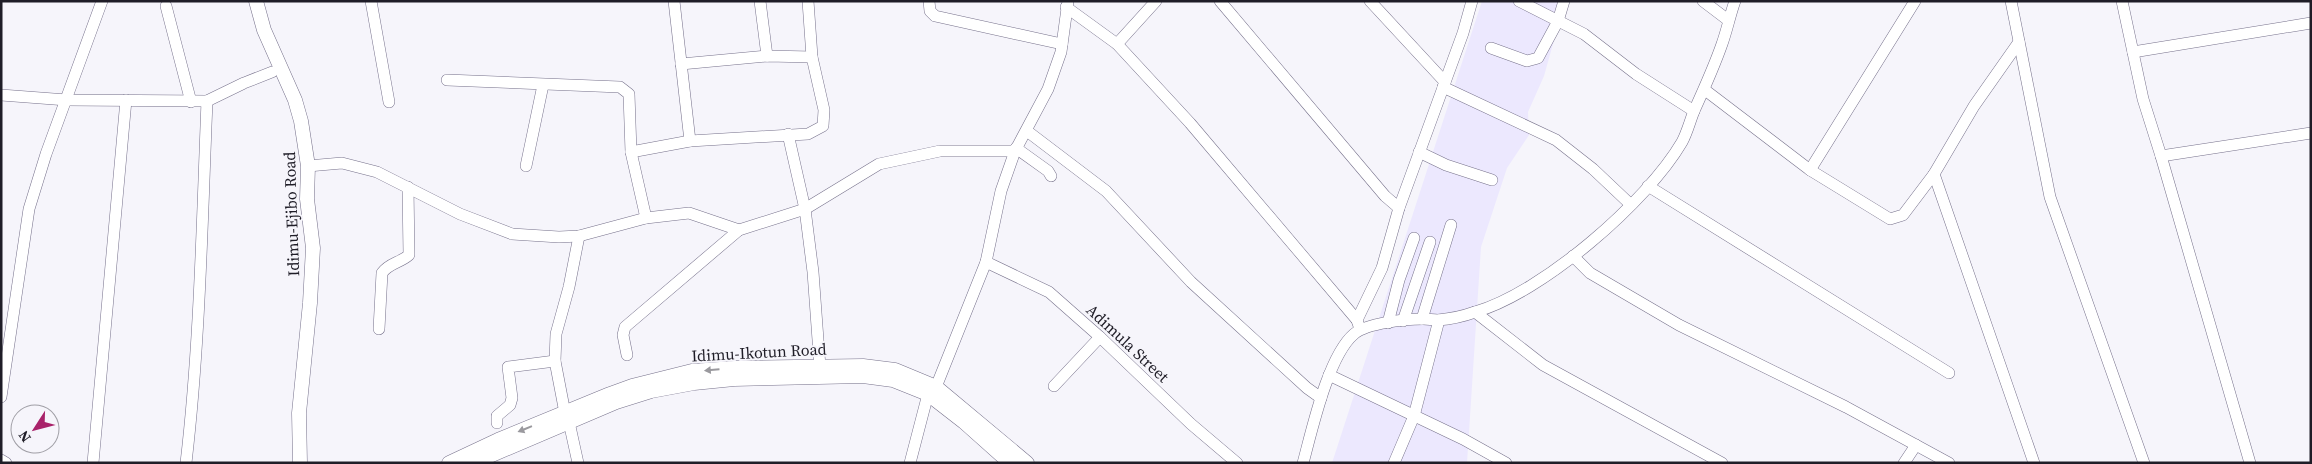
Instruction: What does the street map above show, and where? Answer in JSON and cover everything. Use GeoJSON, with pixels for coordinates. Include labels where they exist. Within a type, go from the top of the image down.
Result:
{"type":"FeatureCollection","features":[{"type":"Feature","properties":{"kind":"main road","name":"Idimu-Ejibo Road"},"geometry":{"type":"LineString","coordinates":[[247,1],[255,31],[286,103],[295,138],[298,166],[298,199],[304,249],[291,411],[292,463]]}},
{"type":"Feature","properties":{"kind":"main road","name":"Idimu-Ejibo Road"},"geometry":{"type":"LineString","coordinates":[[256,1],[264,30],[295,100],[301,121],[308,166],[307,199],[313,248],[310,303],[299,413],[300,463]]}},
{"type":"Feature","properties":{"kind":"main road","name":"Idimu-Ikotun Road"},"geometry":{"type":"LineString","coordinates":[[473,463],[632,386],[692,372],[734,368],[863,366],[895,370],[932,391],[1027,463]]}},
{"type":"Feature","properties":{"kind":"main road","name":"Idimu-Ikotun Road"},"geometry":{"type":"LineString","coordinates":[[449,463],[567,418],[650,391],[694,383],[734,379],[863,376],[893,380],[932,391],[1010,463]]}},
{"type":"Feature","properties":{"kind":"street"},"geometry":{"type":"LineString","coordinates":[[1,397],[29,209],[46,154],[102,1]]}},
{"type":"Feature","properties":{"kind":"street"},"geometry":{"type":"LineString","coordinates":[[371,1],[389,102]]}},
{"type":"Feature","properties":{"kind":"street"},"geometry":{"type":"LineString","coordinates":[[674,1],[690,141]]}},
{"type":"Feature","properties":{"kind":"street"},"geometry":{"type":"LineString","coordinates":[[760,1],[767,56]]}},
{"type":"Feature","properties":{"kind":"street"},"geometry":{"type":"LineString","coordinates":[[929,1],[930,11],[936,16],[1062,44]]}},
{"type":"Feature","properties":{"kind":"street"},"geometry":{"type":"LineString","coordinates":[[1117,44],[1156,1]]}},
{"type":"Feature","properties":{"kind":"street"},"geometry":{"type":"LineString","coordinates":[[1220,1],[1372,181],[1399,208]]}},
{"type":"Feature","properties":{"kind":"street"},"geometry":{"type":"LineString","coordinates":[[1370,1],[1444,85],[1556,140],[1593,169],[1630,204]]}},
{"type":"Feature","properties":{"kind":"street"},"geometry":{"type":"LineString","coordinates":[[1303,463],[1329,375],[1359,325],[1382,268],[1399,208],[1444,85],[1472,1]]}},
{"type":"Feature","properties":{"kind":"street"},"geometry":{"type":"LineString","coordinates":[[1519,1],[1584,34],[1636,74],[1694,111]]}},
{"type":"Feature","properties":{"kind":"street"},"geometry":{"type":"LineString","coordinates":[[1491,48],[1527,60],[1538,58],[1558,21],[1564,1]]}},
{"type":"Feature","properties":{"kind":"street"},"geometry":{"type":"LineString","coordinates":[[1702,1],[1728,20]]}},
{"type":"Feature","properties":{"kind":"street"},"geometry":{"type":"LineString","coordinates":[[1359,325],[1422,319],[1439,320],[1475,312],[1528,290],[1574,256],[1630,204],[1670,161],[1683,140],[1694,111],[1705,90],[1735,1]]}},
{"type":"Feature","properties":{"kind":"street"},"geometry":{"type":"LineString","coordinates":[[1810,170],[1915,1]]}},
{"type":"Feature","properties":{"kind":"street"},"geometry":{"type":"LineString","coordinates":[[2011,1],[2050,197],[2144,463]]}},
{"type":"Feature","properties":{"kind":"street"},"geometry":{"type":"LineString","coordinates":[[2122,1],[2143,99],[2250,463]]}},
{"type":"Feature","properties":{"kind":"street"},"geometry":{"type":"LineString","coordinates":[[631,152],[690,141],[808,134],[823,126],[824,110],[812,57],[812,2]]}},
{"type":"Feature","properties":{"kind":"street"},"geometry":{"type":"LineString","coordinates":[[910,463],[932,391],[986,262],[1001,190],[1016,149],[1048,89],[1062,44],[1067,4]]}},
{"type":"Feature","properties":{"kind":"street"},"geometry":{"type":"LineString","coordinates":[[1067,4],[1117,44],[1190,123],[1359,325]]}},
{"type":"Feature","properties":{"kind":"street"},"geometry":{"type":"LineString","coordinates":[[166,6],[191,102]]}},
{"type":"Feature","properties":{"kind":"street"},"geometry":{"type":"LineString","coordinates":[[2133,52],[2311,23]]}},
{"type":"Feature","properties":{"kind":"street"},"geometry":{"type":"LineString","coordinates":[[1705,90],[1810,170],[1890,219],[1903,216],[1934,174],[1974,106],[2019,42]]}},
{"type":"Feature","properties":{"kind":"street"},"geometry":{"type":"LineString","coordinates":[[681,64],[767,56],[812,57]]}},
{"type":"Feature","properties":{"kind":"street"},"geometry":{"type":"LineString","coordinates":[[1,95],[67,100],[207,101],[244,82],[272,72]]}},
{"type":"Feature","properties":{"kind":"street"},"geometry":{"type":"LineString","coordinates":[[448,80],[620,87],[625,90],[629,94],[631,152],[646,218]]}},
{"type":"Feature","properties":{"kind":"street"},"geometry":{"type":"LineString","coordinates":[[526,166],[543,85]]}},
{"type":"Feature","properties":{"kind":"street"},"geometry":{"type":"LineString","coordinates":[[93,463],[126,100]]}},
{"type":"Feature","properties":{"kind":"street"},"geometry":{"type":"LineString","coordinates":[[186,463],[191,420],[198,313],[207,101]]}},
{"type":"Feature","properties":{"kind":"street"},"geometry":{"type":"LineString","coordinates":[[1027,131],[1106,191],[1191,282],[1307,388],[1321,398]]}},
{"type":"Feature","properties":{"kind":"street"},"geometry":{"type":"LineString","coordinates":[[2161,156],[2311,133]]}},
{"type":"Feature","properties":{"kind":"street"},"geometry":{"type":"LineString","coordinates":[[788,134],[805,208],[813,272],[820,367]]}},
{"type":"Feature","properties":{"kind":"street"},"geometry":{"type":"LineString","coordinates":[[627,355],[624,335],[625,327],[738,230],[805,208],[880,164],[940,151],[1016,149],[1048,170],[1051,176]]}},
{"type":"Feature","properties":{"kind":"street"},"geometry":{"type":"LineString","coordinates":[[1420,152],[1446,165],[1492,180]]}},
{"type":"Feature","properties":{"kind":"street"},"geometry":{"type":"LineString","coordinates":[[308,166],[342,163],[378,172],[460,214],[512,234],[559,237],[580,236],[646,218],[689,213],[738,230]]}},
{"type":"Feature","properties":{"kind":"street"},"geometry":{"type":"LineString","coordinates":[[1934,174],[2032,462]]}},
{"type":"Feature","properties":{"kind":"street"},"geometry":{"type":"LineString","coordinates":[[1648,186],[1948,373]]}},
{"type":"Feature","properties":{"kind":"street"},"geometry":{"type":"LineString","coordinates":[[379,329],[382,273],[387,266],[409,255],[408,187]]}},
{"type":"Feature","properties":{"kind":"street"},"geometry":{"type":"LineString","coordinates":[[1422,319],[1451,226]]}},
{"type":"Feature","properties":{"kind":"street"},"geometry":{"type":"LineString","coordinates":[[578,463],[555,361],[556,334],[580,236]]}},
{"type":"Feature","properties":{"kind":"street"},"geometry":{"type":"LineString","coordinates":[[1388,322],[1399,280],[1414,238]]}},
{"type":"Feature","properties":{"kind":"street"},"geometry":{"type":"LineString","coordinates":[[1403,321],[1430,242]]}},
{"type":"Feature","properties":{"kind":"street"},"geometry":{"type":"LineString","coordinates":[[1574,256],[1590,273],[1679,325],[1819,396],[1846,407],[1949,463]]}},
{"type":"Feature","properties":{"kind":"street","name":"Adimula Street"},"geometry":{"type":"LineString","coordinates":[[986,262],[1049,292],[1100,337],[1191,424],[1237,463]]}},
{"type":"Feature","properties":{"kind":"street"},"geometry":{"type":"LineString","coordinates":[[1475,312],[1542,365],[1722,463]]}},
{"type":"Feature","properties":{"kind":"street"},"geometry":{"type":"LineString","coordinates":[[1394,463],[1414,416],[1439,320]]}},
{"type":"Feature","properties":{"kind":"street"},"geometry":{"type":"LineString","coordinates":[[1054,386],[1100,337]]}},
{"type":"Feature","properties":{"kind":"street"},"geometry":{"type":"LineString","coordinates":[[497,423],[497,416],[510,405],[512,398],[508,368],[518,364],[555,361]]}},
{"type":"Feature","properties":{"kind":"street"},"geometry":{"type":"LineString","coordinates":[[1329,375],[1506,463]]}},
{"type":"Feature","properties":{"kind":"street"},"geometry":{"type":"LineString","coordinates":[[1904,463],[1916,445]]}},
{"type":"Feature","properties":{"kind":"street"},"geometry":{"type":"LineString","coordinates":[[1,460],[6,463]]}},
{"type":"Feature","properties":{"kind":"shaded area"},"geometry":{"type":"Polygon","coordinates":[[[1482,1],[1565,1],[1544,76],[1528,112],[1529,135],[1507,168],[1481,247],[1467,463],[1332,463],[1482,1]]]}}]}
